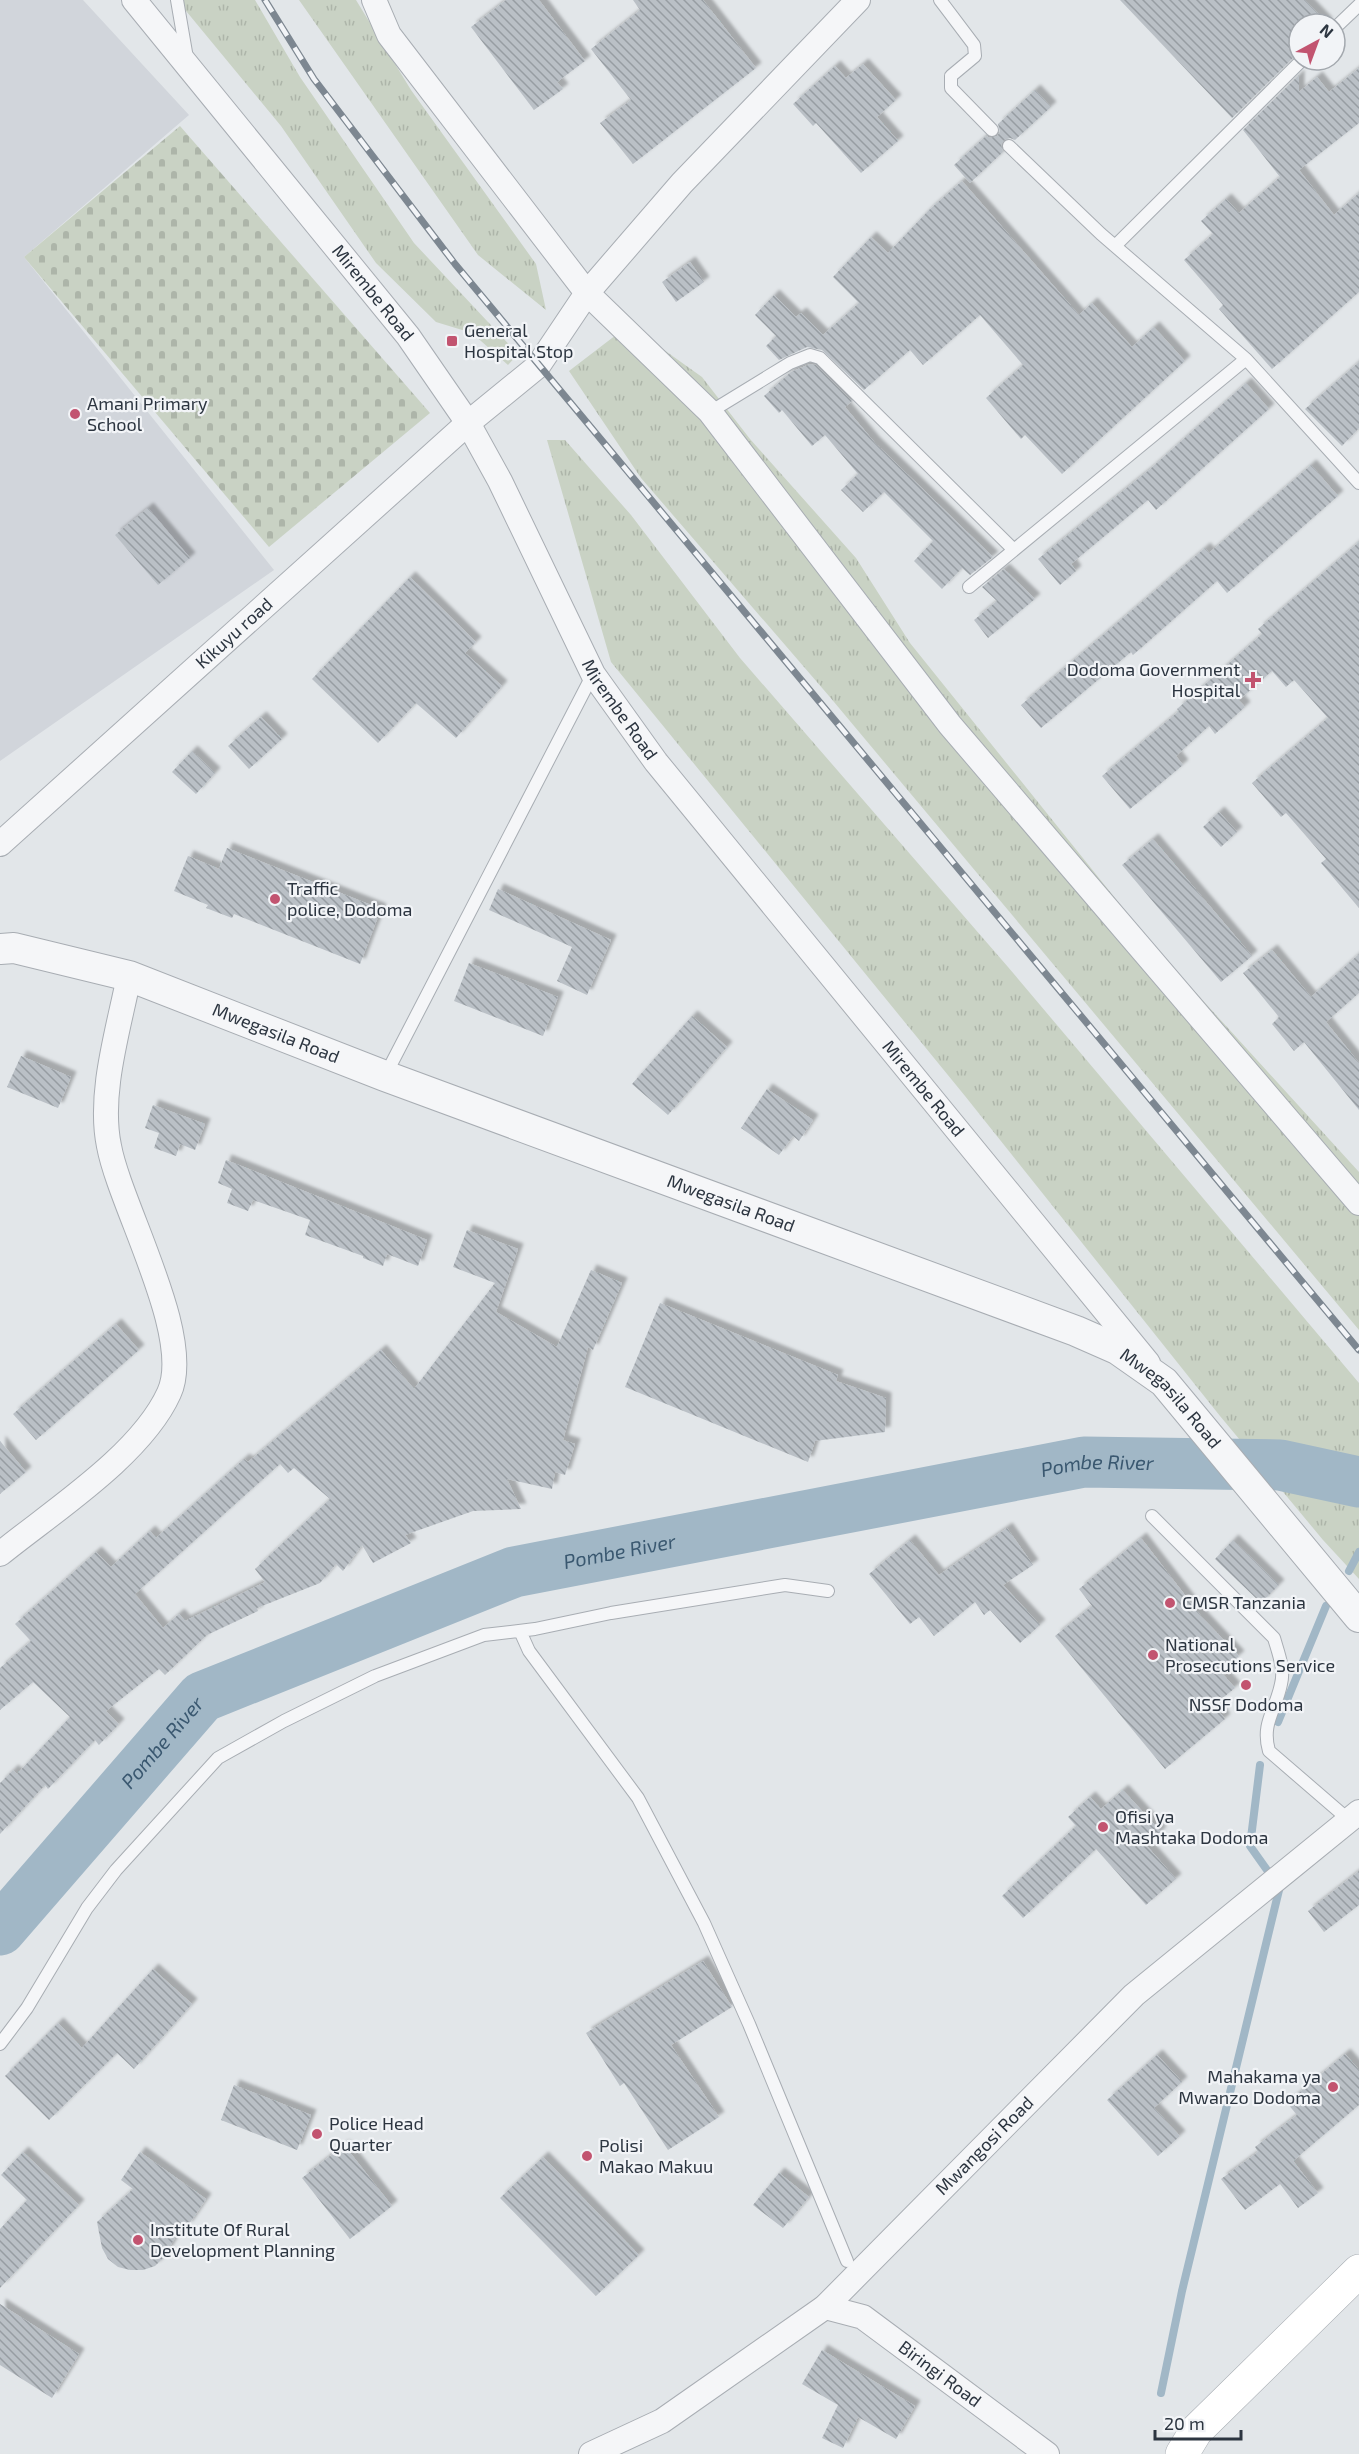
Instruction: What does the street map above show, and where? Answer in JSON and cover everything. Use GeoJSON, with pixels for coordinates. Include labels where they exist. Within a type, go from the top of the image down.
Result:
{"type":"FeatureCollection","features":[{"type":"Feature","properties":{"kind":"main road"},"geometry":{"type":"LineString","coordinates":[[1182,2454],[1196,2431],[1359,2271]]}},
{"type":"Feature","properties":{"kind":"street","name":"Mirembe Road"},"geometry":{"type":"LineString","coordinates":[[134,0],[408,336],[468,423],[500,481],[593,674],[664,772],[1164,1382]]}},
{"type":"Feature","properties":{"kind":"street"},"geometry":{"type":"LineString","coordinates":[[374,0],[389,34],[587,293],[711,412],[950,725],[1359,1203]]}},
{"type":"Feature","properties":{"kind":"street","name":"Kikuyu road"},"geometry":{"type":"LineString","coordinates":[[0,844],[468,423],[538,366],[587,293],[682,183],[858,0]]}},
{"type":"Feature","properties":{"kind":"street","name":"Mwegasila Road"},"geometry":{"type":"LineString","coordinates":[[0,949],[14,948],[129,976],[385,1076],[1076,1331],[1117,1349],[1164,1382],[1359,1617]]}},
{"type":"Feature","properties":{"kind":"street"},"geometry":{"type":"LineString","coordinates":[[0,1554],[118,1459],[154,1418],[170,1392],[175,1374],[163,1301],[109,1147],[105,1115],[107,1092],[129,976]]}},
{"type":"Feature","properties":{"kind":"street","name":"Mwangosi Road"},"geometry":{"type":"LineString","coordinates":[[591,2454],[662,2421],[825,2307],[1134,1995],[1354,1816]]}},
{"type":"Feature","properties":{"kind":"street","name":"Biringi Road"},"geometry":{"type":"LineString","coordinates":[[825,2307],[844,2310],[862,2317],[1047,2454]]}},
{"type":"Feature","properties":{"kind":"street"},"geometry":{"type":"LineString","coordinates":[[627,2454],[662,2421]]}},
{"type":"Feature","properties":{"kind":"lane"},"geometry":{"type":"LineString","coordinates":[[177,0],[189,69]]}},
{"type":"Feature","properties":{"kind":"lane"},"geometry":{"type":"LineString","coordinates":[[940,0],[974,45],[975,56],[951,76],[951,88],[992,130]]}},
{"type":"Feature","properties":{"kind":"lane"},"geometry":{"type":"LineString","coordinates":[[1347,16],[1359,5]]}},
{"type":"Feature","properties":{"kind":"lane"},"geometry":{"type":"LineString","coordinates":[[1115,246],[1290,72]]}},
{"type":"Feature","properties":{"kind":"lane"},"geometry":{"type":"LineString","coordinates":[[1009,146],[1115,246],[1246,359],[1359,483]]}},
{"type":"Feature","properties":{"kind":"lane"},"geometry":{"type":"LineString","coordinates":[[711,412],[790,363],[810,355],[820,358],[1014,550]]}},
{"type":"Feature","properties":{"kind":"lane"},"geometry":{"type":"LineString","coordinates":[[969,587],[1246,359]]}},
{"type":"Feature","properties":{"kind":"lane"},"geometry":{"type":"LineString","coordinates":[[385,1076],[593,674]]}},
{"type":"Feature","properties":{"kind":"lane"},"geometry":{"type":"LineString","coordinates":[[1152,1516],[1274,1638],[1281,1664],[1282,1682],[1269,1717],[1265,1737],[1269,1751],[1354,1816]]}},
{"type":"Feature","properties":{"kind":"lane"},"geometry":{"type":"LineString","coordinates":[[0,2044],[27,2008],[87,1908],[116,1870],[218,1758],[284,1721],[375,1676],[484,1635],[520,1631],[785,1585],[828,1590]]}},
{"type":"Feature","properties":{"kind":"lane"},"geometry":{"type":"LineString","coordinates":[[520,1631],[529,1651],[638,1798],[704,1923],[750,2024],[847,2261]]}},
{"type":"Feature","properties":{"kind":"shaded area","name":"Amani Primary School"},"geometry":{"type":"Polygon","coordinates":[[[0,0],[83,0],[189,115],[24,257],[274,570],[0,761],[0,0]]]}},
{"type":"Feature","properties":{"kind":"green space"},"geometry":{"type":"Polygon","coordinates":[[[177,0],[255,0],[300,77],[414,243],[518,354],[508,365],[472,333],[436,322],[376,263],[281,126],[177,0]]]}},
{"type":"Feature","properties":{"kind":"green space"},"geometry":{"type":"Polygon","coordinates":[[[299,0],[356,0],[411,90],[536,264],[546,310],[478,255],[299,0]]]}},
{"type":"Feature","properties":{"kind":"green space"},"geometry":{"type":"Polygon","coordinates":[[[180,126],[430,413],[269,547],[24,257],[180,126]]]}},
{"type":"Feature","properties":{"kind":"green space"},"geometry":{"type":"Polygon","coordinates":[[[629,325],[702,377],[750,439],[856,558],[910,643],[1156,949],[1359,1172],[1359,1330],[829,696],[641,478],[569,371],[629,325]]]}},
{"type":"Feature","properties":{"kind":"green space"},"geometry":{"type":"Polygon","coordinates":[[[547,440],[565,440],[631,515],[740,658],[1008,967],[1359,1383],[1359,1579],[1323,1540],[1220,1416],[965,1096],[611,662],[547,440]]]}},
{"type":"Feature","properties":{"kind":"building"},"geometry":{"type":"Polygon","coordinates":[[[506,0],[539,0],[585,61],[557,82],[563,89],[534,110],[471,27],[506,0]]]}},
{"type":"Feature","properties":{"kind":"building"},"geometry":{"type":"Polygon","coordinates":[[[633,0],[703,0],[756,68],[633,164],[600,123],[631,100],[591,49],[640,10],[633,0]]]}},
{"type":"Feature","properties":{"kind":"building"},"geometry":{"type":"Polygon","coordinates":[[[1120,0],[1305,0],[1316,12],[1287,12],[1287,64],[1232,118],[1120,0]]]}},
{"type":"Feature","properties":{"kind":"building"},"geometry":{"type":"Polygon","coordinates":[[[863,64],[896,100],[877,117],[898,141],[861,173],[816,123],[813,126],[793,104],[835,66],[846,78],[863,64]]]}},
{"type":"Feature","properties":{"kind":"building"},"geometry":{"type":"Polygon","coordinates":[[[1359,68],[1359,123],[1299,170],[1334,215],[1359,193],[1359,292],[1272,369],[1219,309],[1223,305],[1184,260],[1213,234],[1201,221],[1226,199],[1239,213],[1280,177],[1243,130],[1299,75],[1299,92],[1317,77],[1329,92],[1359,68]]]}},
{"type":"Feature","properties":{"kind":"building"},"geometry":{"type":"Polygon","coordinates":[[[1035,90],[1051,107],[1015,140],[1010,138],[1004,140],[1001,145],[1003,152],[970,183],[954,165],[986,136],[990,138],[997,136],[1000,132],[998,124],[1035,90]]]}},
{"type":"Feature","properties":{"kind":"building"},"geometry":{"type":"Polygon","coordinates":[[[962,181],[1079,315],[1092,303],[1132,347],[1154,327],[1185,361],[1062,474],[1025,435],[1021,439],[986,398],[1023,365],[980,315],[923,365],[910,350],[864,390],[822,350],[807,347],[779,360],[766,346],[776,336],[755,315],[774,295],[796,317],[801,313],[823,335],[859,303],[833,277],[871,237],[888,253],[929,210],[962,181]]]}},
{"type":"Feature","properties":{"kind":"building"},"geometry":{"type":"Polygon","coordinates":[[[690,262],[704,282],[676,302],[662,282],[690,262]]]}},
{"type":"Feature","properties":{"kind":"building"},"geometry":{"type":"Polygon","coordinates":[[[1359,362],[1359,428],[1342,446],[1305,409],[1359,362]]]}},
{"type":"Feature","properties":{"kind":"building"},"geometry":{"type":"Polygon","coordinates":[[[810,364],[816,365],[852,401],[845,407],[875,443],[993,557],[970,575],[962,568],[942,589],[914,561],[933,541],[884,492],[863,512],[841,490],[858,474],[825,435],[812,446],[782,410],[779,413],[764,396],[791,372],[810,364]]]}},
{"type":"Feature","properties":{"kind":"building"},"geometry":{"type":"Polygon","coordinates":[[[1246,383],[1269,409],[1156,510],[1148,500],[1071,564],[1076,571],[1060,585],[1038,559],[1149,470],[1246,383]]]}},
{"type":"Feature","properties":{"kind":"building"},"geometry":{"type":"Polygon","coordinates":[[[1311,465],[1338,496],[1227,593],[1217,581],[1133,655],[1131,652],[1041,728],[1021,705],[1205,548],[1209,553],[1311,465]]]}},
{"type":"Feature","properties":{"kind":"building"},"geometry":{"type":"Polygon","coordinates":[[[148,508],[190,558],[158,585],[115,535],[148,508]]]}},
{"type":"Feature","properties":{"kind":"building"},"geometry":{"type":"Polygon","coordinates":[[[1359,542],[1359,908],[1321,863],[1326,859],[1286,813],[1281,817],[1252,783],[1328,718],[1294,680],[1286,687],[1272,671],[1239,700],[1245,707],[1215,734],[1209,726],[1176,756],[1183,765],[1130,809],[1102,776],[1179,711],[1177,709],[1262,634],[1258,629],[1359,542]]]}},
{"type":"Feature","properties":{"kind":"building"},"geometry":{"type":"Polygon","coordinates":[[[1004,569],[1035,599],[988,638],[974,620],[997,601],[982,587],[1004,569]]]}},
{"type":"Feature","properties":{"kind":"building"},"geometry":{"type":"Polygon","coordinates":[[[410,577],[476,642],[465,653],[502,686],[456,738],[416,703],[378,743],[312,679],[410,577]]]}},
{"type":"Feature","properties":{"kind":"building"},"geometry":{"type":"Polygon","coordinates":[[[261,717],[282,739],[249,769],[228,746],[261,717]]]}},
{"type":"Feature","properties":{"kind":"building"},"geometry":{"type":"Polygon","coordinates":[[[192,751],[215,773],[196,794],[172,772],[192,751]]]}},
{"type":"Feature","properties":{"kind":"building"},"geometry":{"type":"Polygon","coordinates":[[[1219,812],[1237,832],[1221,847],[1203,827],[1219,812]]]}},
{"type":"Feature","properties":{"kind":"building"},"geometry":{"type":"Polygon","coordinates":[[[1153,839],[1252,956],[1221,982],[1122,865],[1153,839]]]}},
{"type":"Feature","properties":{"kind":"building"},"geometry":{"type":"Polygon","coordinates":[[[227,848],[381,909],[360,964],[234,914],[232,918],[206,908],[208,905],[174,891],[188,856],[219,869],[227,848]]]}},
{"type":"Feature","properties":{"kind":"building"},"geometry":{"type":"Polygon","coordinates":[[[498,889],[611,940],[587,995],[557,981],[572,947],[489,910],[498,889]]]}},
{"type":"Feature","properties":{"kind":"building"},"geometry":{"type":"Polygon","coordinates":[[[1272,950],[1311,997],[1359,954],[1359,993],[1326,1022],[1359,1063],[1359,1110],[1304,1042],[1294,1051],[1272,1024],[1279,1017],[1243,973],[1272,950]]]}},
{"type":"Feature","properties":{"kind":"building"},"geometry":{"type":"Polygon","coordinates":[[[469,963],[558,997],[543,1036],[454,1001],[469,963]]]}},
{"type":"Feature","properties":{"kind":"building"},"geometry":{"type":"Polygon","coordinates":[[[692,1016],[727,1047],[668,1115],[632,1084],[692,1016]]]}},
{"type":"Feature","properties":{"kind":"building"},"geometry":{"type":"Polygon","coordinates":[[[21,1056],[71,1077],[58,1108],[7,1087],[21,1056]]]}},
{"type":"Feature","properties":{"kind":"building"},"geometry":{"type":"Polygon","coordinates":[[[767,1089],[813,1120],[799,1141],[793,1136],[779,1155],[741,1128],[767,1089]]]}},
{"type":"Feature","properties":{"kind":"building"},"geometry":{"type":"Polygon","coordinates":[[[153,1105],[205,1124],[195,1150],[180,1144],[176,1156],[154,1148],[159,1133],[145,1128],[153,1105]]]}},
{"type":"Feature","properties":{"kind":"building"},"geometry":{"type":"Polygon","coordinates":[[[226,1160],[427,1240],[418,1266],[387,1254],[383,1266],[363,1256],[305,1235],[310,1220],[253,1200],[248,1211],[227,1203],[232,1189],[218,1183],[226,1160]]]}},
{"type":"Feature","properties":{"kind":"building"},"geometry":{"type":"Polygon","coordinates":[[[467,1230],[518,1249],[496,1312],[557,1347],[591,1270],[622,1283],[593,1350],[588,1347],[563,1440],[575,1444],[565,1475],[555,1472],[552,1489],[507,1479],[521,1509],[473,1511],[405,1535],[411,1543],[373,1563],[362,1545],[343,1571],[336,1564],[320,1583],[257,1608],[258,1611],[207,1635],[165,1675],[159,1669],[106,1711],[119,1724],[99,1745],[95,1740],[48,1789],[45,1785],[0,1834],[0,1783],[13,1770],[17,1774],[70,1717],[33,1682],[0,1710],[0,1668],[31,1641],[15,1624],[96,1552],[111,1567],[150,1531],[156,1538],[244,1459],[248,1462],[381,1350],[414,1389],[495,1283],[453,1267],[467,1230]],[[280,1464],[135,1594],[163,1628],[179,1614],[185,1621],[265,1582],[255,1569],[330,1499],[294,1468],[288,1473],[280,1464]]]}},
{"type":"Feature","properties":{"kind":"building"},"geometry":{"type":"Polygon","coordinates":[[[660,1303],[838,1375],[836,1381],[886,1398],[885,1432],[815,1441],[808,1462],[625,1387],[660,1303]]]}},
{"type":"Feature","properties":{"kind":"building"},"geometry":{"type":"Polygon","coordinates":[[[116,1324],[139,1350],[36,1440],[13,1414],[116,1324]]]}},
{"type":"Feature","properties":{"kind":"building"},"geometry":{"type":"Polygon","coordinates":[[[0,1441],[26,1472],[0,1494],[0,1441]]]}},
{"type":"Feature","properties":{"kind":"building"},"geometry":{"type":"Polygon","coordinates":[[[1007,1528],[1033,1565],[1003,1585],[1040,1625],[1020,1643],[990,1610],[984,1615],[975,1602],[934,1636],[919,1617],[910,1624],[869,1574],[910,1540],[939,1575],[1007,1528]]]}},
{"type":"Feature","properties":{"kind":"building"},"geometry":{"type":"Polygon","coordinates":[[[1141,1538],[1201,1616],[1239,1656],[1221,1672],[1235,1688],[1214,1705],[1225,1719],[1165,1769],[1055,1636],[1092,1606],[1079,1589],[1141,1538]]]}},
{"type":"Feature","properties":{"kind":"building"},"geometry":{"type":"Polygon","coordinates":[[[1233,1540],[1279,1585],[1261,1603],[1215,1559],[1233,1540]]]}},
{"type":"Feature","properties":{"kind":"building"},"geometry":{"type":"Polygon","coordinates":[[[1123,1790],[1161,1832],[1146,1845],[1176,1879],[1146,1905],[1096,1849],[1023,1918],[1002,1896],[1076,1826],[1068,1817],[1090,1797],[1101,1809],[1123,1790]]]}},
{"type":"Feature","properties":{"kind":"building"},"geometry":{"type":"Polygon","coordinates":[[[1359,1871],[1359,1905],[1324,1932],[1308,1911],[1359,1871]]]}},
{"type":"Feature","properties":{"kind":"building"},"geometry":{"type":"Polygon","coordinates":[[[703,1961],[732,2007],[671,2045],[719,2117],[668,2150],[624,2083],[620,2086],[586,2033],[703,1961]]]}},
{"type":"Feature","properties":{"kind":"building"},"geometry":{"type":"Polygon","coordinates":[[[153,1969],[192,2004],[134,2069],[117,2053],[49,2120],[5,2076],[58,2023],[82,2048],[153,1969]]]}},
{"type":"Feature","properties":{"kind":"building"},"geometry":{"type":"Polygon","coordinates":[[[1345,2054],[1359,2070],[1359,2105],[1293,2161],[1318,2193],[1298,2208],[1280,2184],[1245,2210],[1221,2179],[1258,2152],[1255,2147],[1297,2115],[1287,2103],[1345,2054]]]}},
{"type":"Feature","properties":{"kind":"building"},"geometry":{"type":"Polygon","coordinates":[[[1157,2055],[1182,2082],[1154,2108],[1180,2136],[1158,2156],[1107,2100],[1157,2055]]]}},
{"type":"Feature","properties":{"kind":"building"},"geometry":{"type":"Polygon","coordinates":[[[234,2085],[311,2115],[297,2150],[221,2120],[234,2085]]]}},
{"type":"Feature","properties":{"kind":"building"},"geometry":{"type":"Polygon","coordinates":[[[344,2145],[392,2206],[350,2239],[302,2178],[344,2145]]]}},
{"type":"Feature","properties":{"kind":"building"},"geometry":{"type":"Polygon","coordinates":[[[23,2152],[79,2205],[0,2288],[0,2229],[27,2200],[1,2175],[23,2152]]]}},
{"type":"Feature","properties":{"kind":"building"},"geometry":{"type":"Polygon","coordinates":[[[140,2152],[206,2199],[187,2227],[183,2224],[164,2257],[155,2266],[143,2270],[130,2270],[118,2267],[108,2259],[102,2248],[97,2222],[133,2189],[121,2180],[140,2152]]]}},
{"type":"Feature","properties":{"kind":"building"},"geometry":{"type":"Polygon","coordinates":[[[543,2157],[639,2255],[596,2296],[500,2198],[543,2157]]]}},
{"type":"Feature","properties":{"kind":"building"},"geometry":{"type":"Polygon","coordinates":[[[779,2173],[809,2197],[783,2228],[753,2205],[779,2173]]]}},
{"type":"Feature","properties":{"kind":"building"},"geometry":{"type":"Polygon","coordinates":[[[0,2304],[79,2354],[52,2398],[0,2365],[0,2304]]]}},
{"type":"Feature","properties":{"kind":"building"},"geometry":{"type":"Polygon","coordinates":[[[822,2350],[915,2406],[896,2439],[858,2417],[843,2448],[822,2438],[838,2405],[802,2384],[822,2350]]]}},
{"type":"Feature","properties":{"kind":"waterway","name":"Pombe River"},"geometry":{"type":"LineString","coordinates":[[0,1930],[202,1697],[514,1572],[1084,1462],[1280,1465],[1359,1482]]}},
{"type":"Feature","properties":{"kind":"waterway"},"geometry":{"type":"LineString","coordinates":[[1349,1571],[1359,1552]]}},
{"type":"Feature","properties":{"kind":"waterway"},"geometry":{"type":"LineString","coordinates":[[1278,1722],[1326,1606]]}},
{"type":"Feature","properties":{"kind":"waterway"},"geometry":{"type":"LineString","coordinates":[[1260,1765],[1250,1846],[1267,1870]]}},
{"type":"Feature","properties":{"kind":"waterway"},"geometry":{"type":"LineString","coordinates":[[1161,2393],[1182,2291],[1280,1886]]}},
{"type":"Feature","properties":{"kind":"railway"},"geometry":{"type":"LineString","coordinates":[[265,0],[314,79],[455,264],[1359,1350]]}},
{"type":"Feature","properties":{"kind":"place","name":"General Hospital Stop"},"geometry":{"type":"Point","coordinates":[452,341]}},
{"type":"Feature","properties":{"kind":"place","name":"Amani Primary School"},"geometry":{"type":"Point","coordinates":[75,414]}},
{"type":"Feature","properties":{"kind":"place","name":"Dodoma Government Hospital"},"geometry":{"type":"Point","coordinates":[1253,680]}},
{"type":"Feature","properties":{"kind":"place","name":"Traffic police, Dodoma"},"geometry":{"type":"Point","coordinates":[275,899]}},
{"type":"Feature","properties":{"kind":"place","name":"CMSR Tanzania"},"geometry":{"type":"Point","coordinates":[1170,1603]}},
{"type":"Feature","properties":{"kind":"place","name":"National Prosecutions Service"},"geometry":{"type":"Point","coordinates":[1153,1655]}},
{"type":"Feature","properties":{"kind":"place","name":"NSSF Dodoma"},"geometry":{"type":"Point","coordinates":[1246,1685]}},
{"type":"Feature","properties":{"kind":"place","name":"Ofisi ya Mashtaka Dodoma"},"geometry":{"type":"Point","coordinates":[1103,1827]}},
{"type":"Feature","properties":{"kind":"place","name":"Mahakama ya Mwanzo Dodoma"},"geometry":{"type":"Point","coordinates":[1333,2087]}},
{"type":"Feature","properties":{"kind":"place","name":"Police Head Quarter"},"geometry":{"type":"Point","coordinates":[317,2134]}},
{"type":"Feature","properties":{"kind":"place","name":"Polisi Makao Makuu"},"geometry":{"type":"Point","coordinates":[587,2156]}},
{"type":"Feature","properties":{"kind":"place","name":"Institute Of Rural Development Planning"},"geometry":{"type":"Point","coordinates":[138,2240]}}]}
